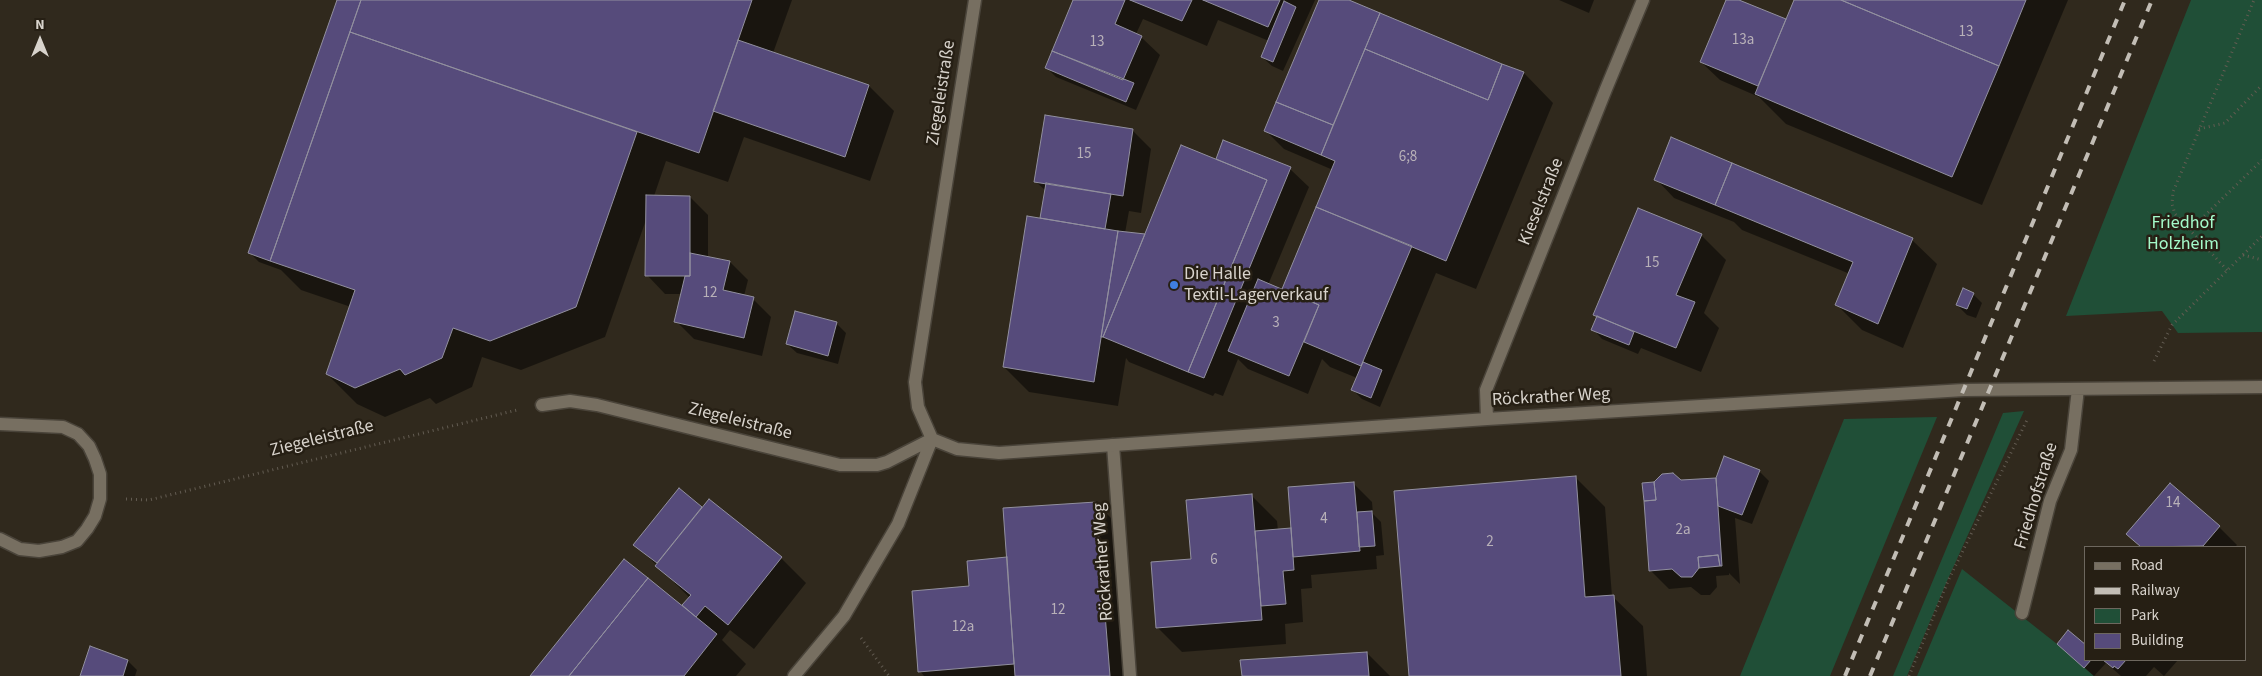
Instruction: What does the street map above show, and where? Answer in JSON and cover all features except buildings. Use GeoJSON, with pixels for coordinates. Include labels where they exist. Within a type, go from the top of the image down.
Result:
{"type":"FeatureCollection","features":[{"type":"Feature","properties":{"kind":"street","name":"Ziegeleistraße"},"geometry":{"type":"LineString","coordinates":[[542,404],[570,400],[597,405],[840,465],[877,465],[887,462],[932,439],[918,407],[914,382],[975,0]]}},
{"type":"Feature","properties":{"kind":"street","name":"Kieselstraße"},"geometry":{"type":"LineString","coordinates":[[1487,419],[1486,390],[1643,0]]}},
{"type":"Feature","properties":{"kind":"street"},"geometry":{"type":"LineString","coordinates":[[2039,389],[2262,387]]}},
{"type":"Feature","properties":{"kind":"street","name":"Röckrather Weg"},"geometry":{"type":"LineString","coordinates":[[932,439],[957,449],[985,452],[1487,419],[1990,390],[2039,389]]}},
{"type":"Feature","properties":{"kind":"street","name":"Friedhofstraße"},"geometry":{"type":"LineString","coordinates":[[2022,613],[2050,501],[2071,450],[2078,389]]}},
{"type":"Feature","properties":{"kind":"street"},"geometry":{"type":"LineString","coordinates":[[0,424],[63,427],[78,434],[89,446],[100,474],[100,499],[95,516],[77,540],[62,547],[39,551],[20,548],[0,539]]}},
{"type":"Feature","properties":{"kind":"street"},"geometry":{"type":"LineString","coordinates":[[794,676],[844,616],[898,524],[932,439]]}},
{"type":"Feature","properties":{"kind":"street","name":"Röckrather Weg"},"geometry":{"type":"LineString","coordinates":[[1113,445],[1130,676]]}},
{"type":"Feature","properties":{"kind":"path"},"geometry":{"type":"LineString","coordinates":[[2227,270],[2175,214],[2172,204],[2173,192],[2254,0]]}},
{"type":"Feature","properties":{"kind":"path"},"geometry":{"type":"LineString","coordinates":[[2199,129],[2225,123],[2262,85]]}},
{"type":"Feature","properties":{"kind":"path"},"geometry":{"type":"LineString","coordinates":[[2190,230],[2262,160]]}},
{"type":"Feature","properties":{"kind":"path"},"geometry":{"type":"LineString","coordinates":[[2140,388],[2172,325],[2262,236]]}},
{"type":"Feature","properties":{"kind":"path"},"geometry":{"type":"LineString","coordinates":[[2243,254],[2262,260]]}},
{"type":"Feature","properties":{"kind":"path"},"geometry":{"type":"LineString","coordinates":[[1910,676],[1948,581],[2027,421],[2039,389]]}},
{"type":"Feature","properties":{"kind":"path","name":"Ziegeleistraße"},"geometry":{"type":"LineString","coordinates":[[100,499],[149,500],[542,404]]}},
{"type":"Feature","properties":{"kind":"path"},"geometry":{"type":"LineString","coordinates":[[844,616],[889,676]]}},
{"type":"Feature","properties":{"kind":"green space","name":"Friedhof Holzheim"},"geometry":{"type":"Polygon","coordinates":[[[2191,0],[2262,0],[2262,332],[2178,333],[2162,311],[2066,316],[2191,0]]]}},
{"type":"Feature","properties":{"kind":"green space"},"geometry":{"type":"Polygon","coordinates":[[[2024,411],[1947,581],[1907,676],[1893,676],[2003,413],[2024,411]]]}},
{"type":"Feature","properties":{"kind":"green space"},"geometry":{"type":"Polygon","coordinates":[[[1937,417],[1830,676],[1740,676],[1844,419],[1937,417]]]}},
{"type":"Feature","properties":{"kind":"green space"},"geometry":{"type":"Polygon","coordinates":[[[1962,569],[2057,644],[2094,676],[1917,676],[1962,569]]]}},
{"type":"Feature","properties":{"kind":"railway"},"geometry":{"type":"LineString","coordinates":[[1845,676],[2125,0]]}},
{"type":"Feature","properties":{"kind":"railway"},"geometry":{"type":"LineString","coordinates":[[1870,676],[2152,0]]}},
{"type":"Feature","properties":{"kind":"place","name":"Die Halle Textil-Lagerverkauf"},"geometry":{"type":"Point","coordinates":[1174,285]}}]}
